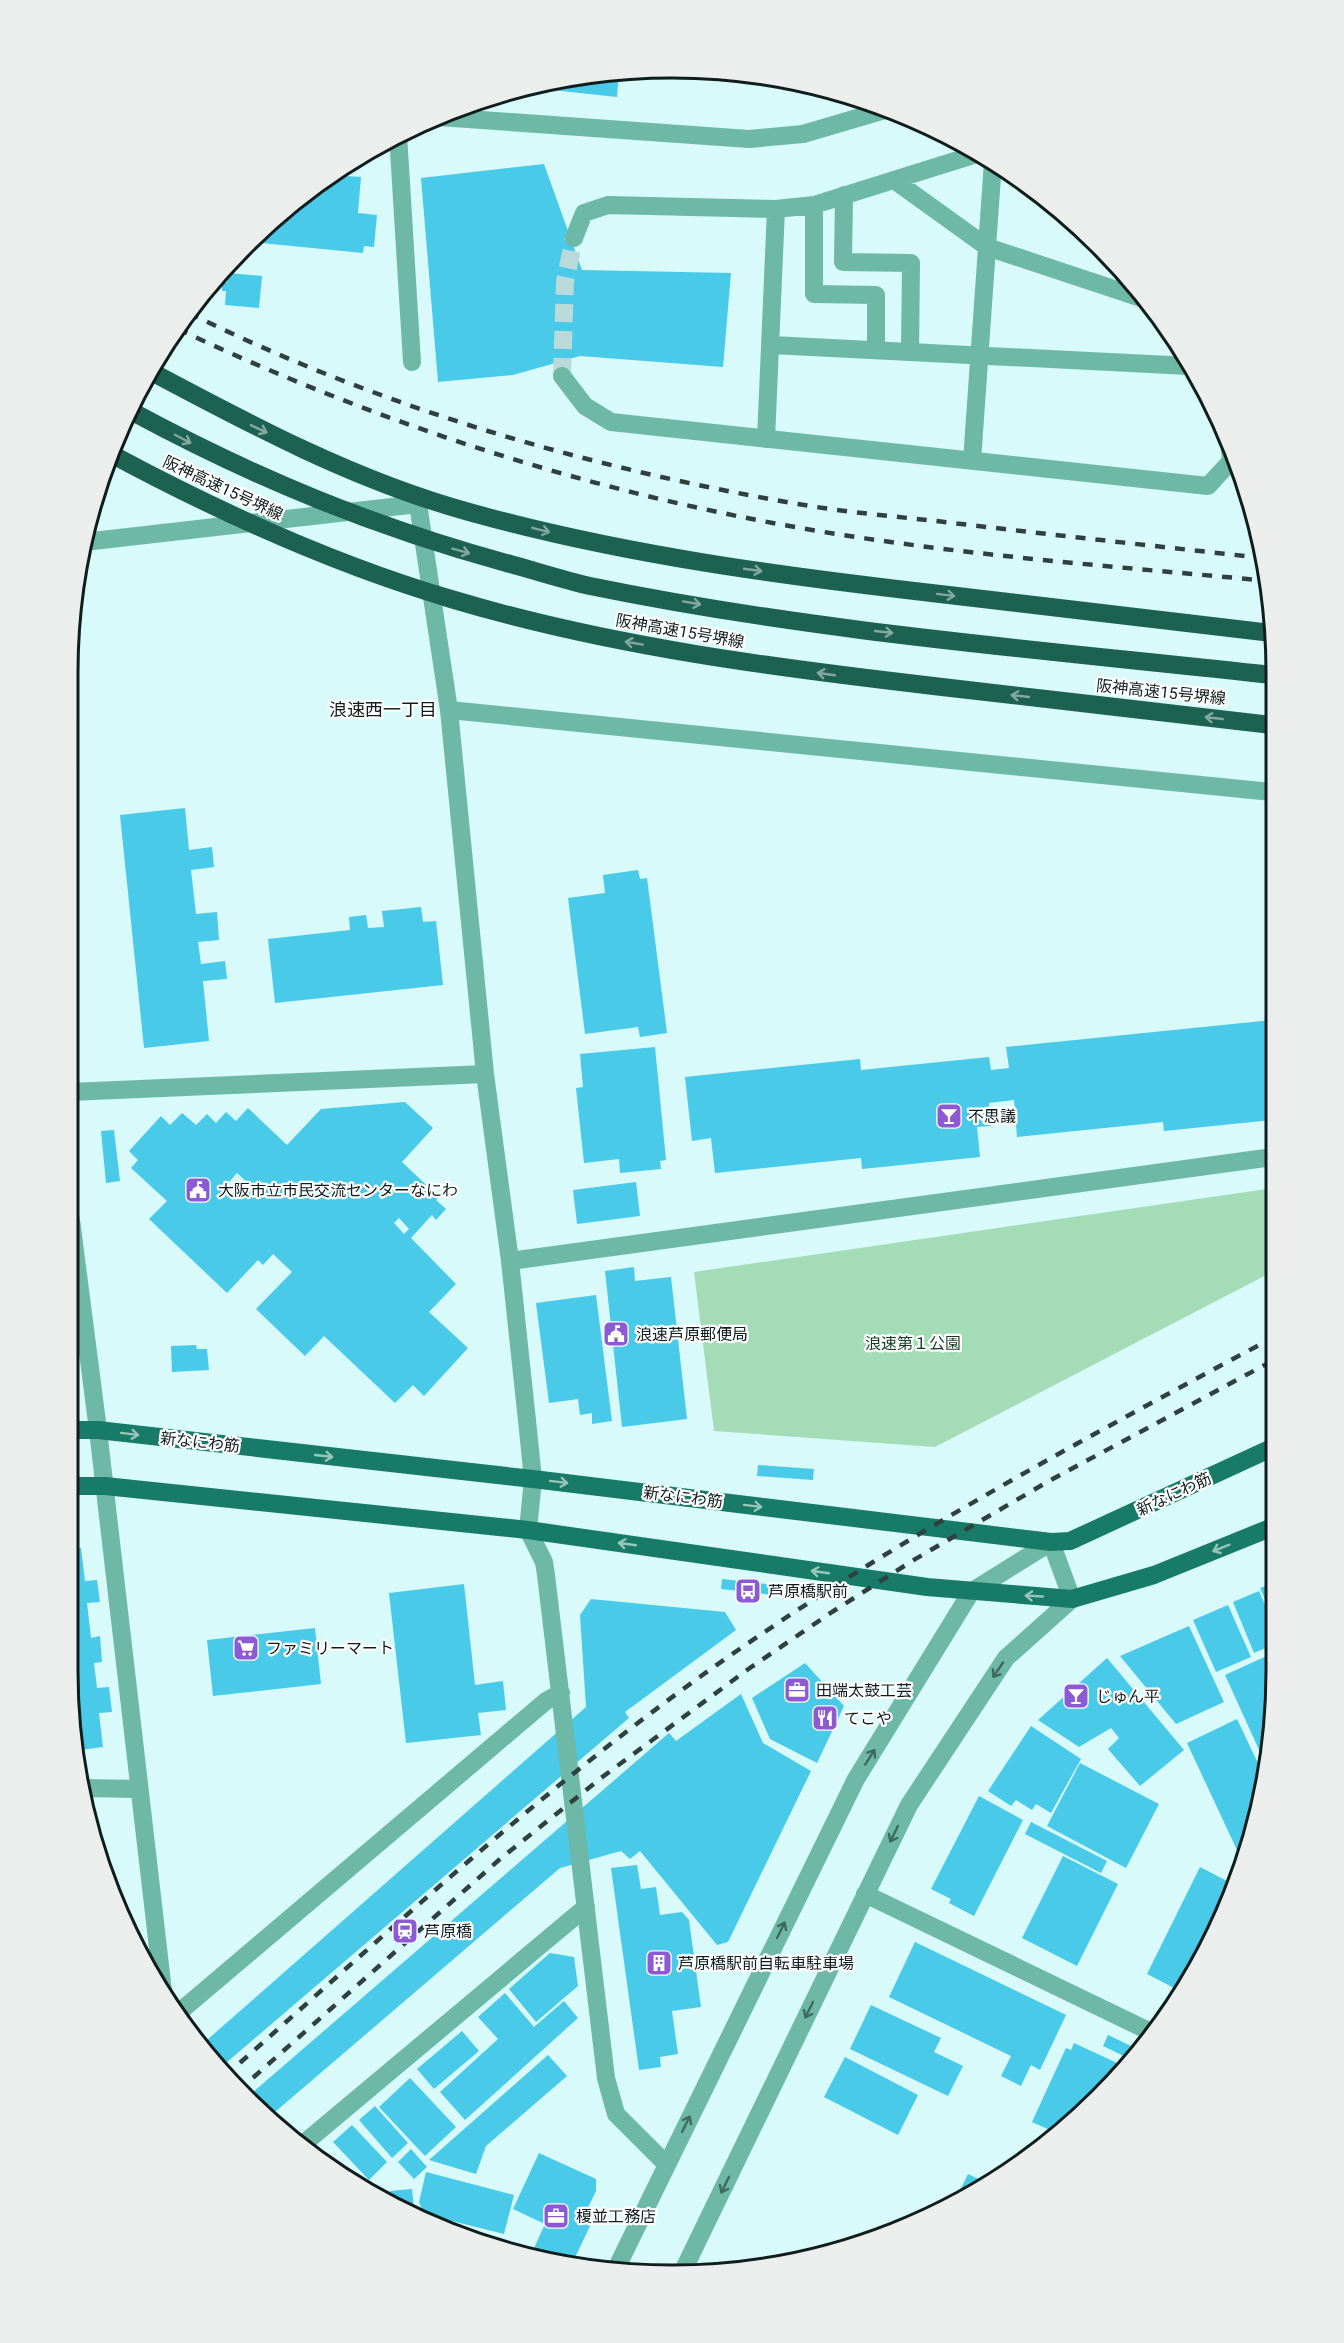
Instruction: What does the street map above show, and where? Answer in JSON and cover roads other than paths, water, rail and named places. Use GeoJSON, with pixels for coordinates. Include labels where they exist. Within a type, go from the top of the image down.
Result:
{"type":"FeatureCollection","features":[{"type":"Feature","properties":{"kind":"highway"},"geometry":{"type":"LineString","coordinates":[[158,375],[253,427],[358,472],[466,511],[575,538],[680,560],[819,580],[1265,632]]}},
{"type":"Feature","properties":{"kind":"highway","name":"阪神高速15号堺線"},"geometry":{"type":"LineString","coordinates":[[137,414],[211,454],[328,506],[451,548],[588,585],[843,627],[1266,674]]}},
{"type":"Feature","properties":{"kind":"highway","name":"阪神高速15号堺線"},"geometry":{"type":"LineString","coordinates":[[118,458],[196,500],[325,557],[450,599],[576,632],[709,657],[838,675],[1266,723]]}},
{"type":"Feature","properties":{"kind":"main road","name":"新なにわ筋"},"geometry":{"type":"LineString","coordinates":[[78,1430],[98,1430],[533,1479],[1051,1542],[1070,1542],[1266,1451]]}},
{"type":"Feature","properties":{"kind":"main road"},"geometry":{"type":"LineString","coordinates":[[78,1486],[105,1486],[528,1530],[971,1593],[1072,1599],[1154,1575],[1266,1530]]}},
{"type":"Feature","properties":{"kind":"street"},"geometry":{"type":"LineString","coordinates":[[458,118],[749,138],[803,134],[873,114]]}},
{"type":"Feature","properties":{"kind":"street"},"geometry":{"type":"LineString","coordinates":[[399,145],[412,362]]}},
{"type":"Feature","properties":{"kind":"street"},"geometry":{"type":"LineString","coordinates":[[574,238],[584,213],[608,205],[776,209],[814,205],[967,157]]}},
{"type":"Feature","properties":{"kind":"street"},"geometry":{"type":"LineString","coordinates":[[972,461],[992,172]]}},
{"type":"Feature","properties":{"kind":"street"},"geometry":{"type":"LineString","coordinates":[[894,180],[987,247],[1130,293]]}},
{"type":"Feature","properties":{"kind":"street"},"geometry":{"type":"LineString","coordinates":[[844,195],[843,262],[911,263],[910,352]]}},
{"type":"Feature","properties":{"kind":"street"},"geometry":{"type":"LineString","coordinates":[[814,205],[814,294],[876,295],[876,350]]}},
{"type":"Feature","properties":{"kind":"street"},"geometry":{"type":"LineString","coordinates":[[766,439],[772,345],[776,209]]}},
{"type":"Feature","properties":{"kind":"street"},"geometry":{"type":"LineString","coordinates":[[772,345],[1180,366]]}},
{"type":"Feature","properties":{"kind":"street"},"geometry":{"type":"LineString","coordinates":[[562,376],[585,406],[611,422],[1208,486],[1228,464]]}},
{"type":"Feature","properties":{"kind":"street"},"geometry":{"type":"LineString","coordinates":[[93,541],[418,504],[448,710],[485,1074],[510,1261],[533,1479],[528,1530],[544,1562],[606,2078],[616,2114],[666,2164]]}},
{"type":"Feature","properties":{"kind":"street"},"geometry":{"type":"LineString","coordinates":[[448,710],[1266,791]]}},
{"type":"Feature","properties":{"kind":"street"},"geometry":{"type":"LineString","coordinates":[[78,1092],[485,1074]]}},
{"type":"Feature","properties":{"kind":"street"},"geometry":{"type":"LineString","coordinates":[[510,1261],[1266,1158]]}},
{"type":"Feature","properties":{"kind":"street"},"geometry":{"type":"LineString","coordinates":[[78,1274],[105,1486],[161,1973]]}},
{"type":"Feature","properties":{"kind":"street"},"geometry":{"type":"LineString","coordinates":[[619,2263],[856,1779],[971,1593],[1051,1542],[1072,1599],[1006,1658],[909,1804],[686,2265]]}},
{"type":"Feature","properties":{"kind":"street"},"geometry":{"type":"LineString","coordinates":[[183,2009],[546,1701],[561,1693]]}},
{"type":"Feature","properties":{"kind":"street"},"geometry":{"type":"LineString","coordinates":[[89,1788],[139,1789]]}},
{"type":"Feature","properties":{"kind":"street"},"geometry":{"type":"LineString","coordinates":[[865,1894],[1146,2029]]}},
{"type":"Feature","properties":{"kind":"street"},"geometry":{"type":"LineString","coordinates":[[308,2140],[586,1907]]}},
{"type":"Feature","properties":{"kind":"tunnel"},"geometry":{"type":"LineString","coordinates":[[562,376],[565,282],[574,238]]}},
{"type":"Feature","properties":{"kind":"railway"},"geometry":{"type":"LineString","coordinates":[[196,316],[336,378],[411,406],[487,431],[641,472],[719,489],[833,509],[1255,557]]}},
{"type":"Feature","properties":{"kind":"railway"},"geometry":{"type":"LineString","coordinates":[[185,332],[255,364],[413,426],[575,477],[657,498],[740,517],[935,548],[1259,580]]}},
{"type":"Feature","properties":{"kind":"railway"},"geometry":{"type":"LineString","coordinates":[[232,2070],[523,1815],[647,1716],[711,1669],[779,1622],[917,1535],[1130,1414],[1266,1341]]}},
{"type":"Feature","properties":{"kind":"railway"},"geometry":{"type":"LineString","coordinates":[[246,2084],[500,1859],[601,1778],[747,1670],[912,1561],[1049,1481],[1266,1364]]}},
{"type":"Feature","properties":{"kind":"place","name":"不思議"},"geometry":{"type":"Point","coordinates":[949,1116]}},
{"type":"Feature","properties":{"kind":"place","name":"大阪市立市民交流センターなにわ"},"geometry":{"type":"Point","coordinates":[198,1190]}},
{"type":"Feature","properties":{"kind":"place","name":"浪速芦原郵便局"},"geometry":{"type":"Point","coordinates":[616,1334]}},
{"type":"Feature","properties":{"kind":"place","name":"芦原橋駅前"},"geometry":{"type":"Point","coordinates":[748,1591]}},
{"type":"Feature","properties":{"kind":"place","name":"ファミリーマート"},"geometry":{"type":"Point","coordinates":[246,1648]}},
{"type":"Feature","properties":{"kind":"place","name":"田端太鼓工芸"},"geometry":{"type":"Point","coordinates":[797,1690]}},
{"type":"Feature","properties":{"kind":"place","name":"じゅん平"},"geometry":{"type":"Point","coordinates":[1076,1696]}},
{"type":"Feature","properties":{"kind":"place","name":"てこや"},"geometry":{"type":"Point","coordinates":[825,1718]}},
{"type":"Feature","properties":{"kind":"place","name":"芦原橋"},"geometry":{"type":"Point","coordinates":[405,1931]}},
{"type":"Feature","properties":{"kind":"place","name":"芦原橋駅前自転車駐車場"},"geometry":{"type":"Point","coordinates":[659,1963]}},
{"type":"Feature","properties":{"kind":"place","name":"榎並工務店"},"geometry":{"type":"Point","coordinates":[556,2216]}},
{"type":"Feature","properties":{"kind":"district","name":"浪速西一丁目"},"geometry":{"type":"Point","coordinates":[383,709]}},
{"type":"Feature","properties":{"kind":"park label","name":"浪速第１公園"},"geometry":{"type":"Point","coordinates":[913,1343]}}]}
